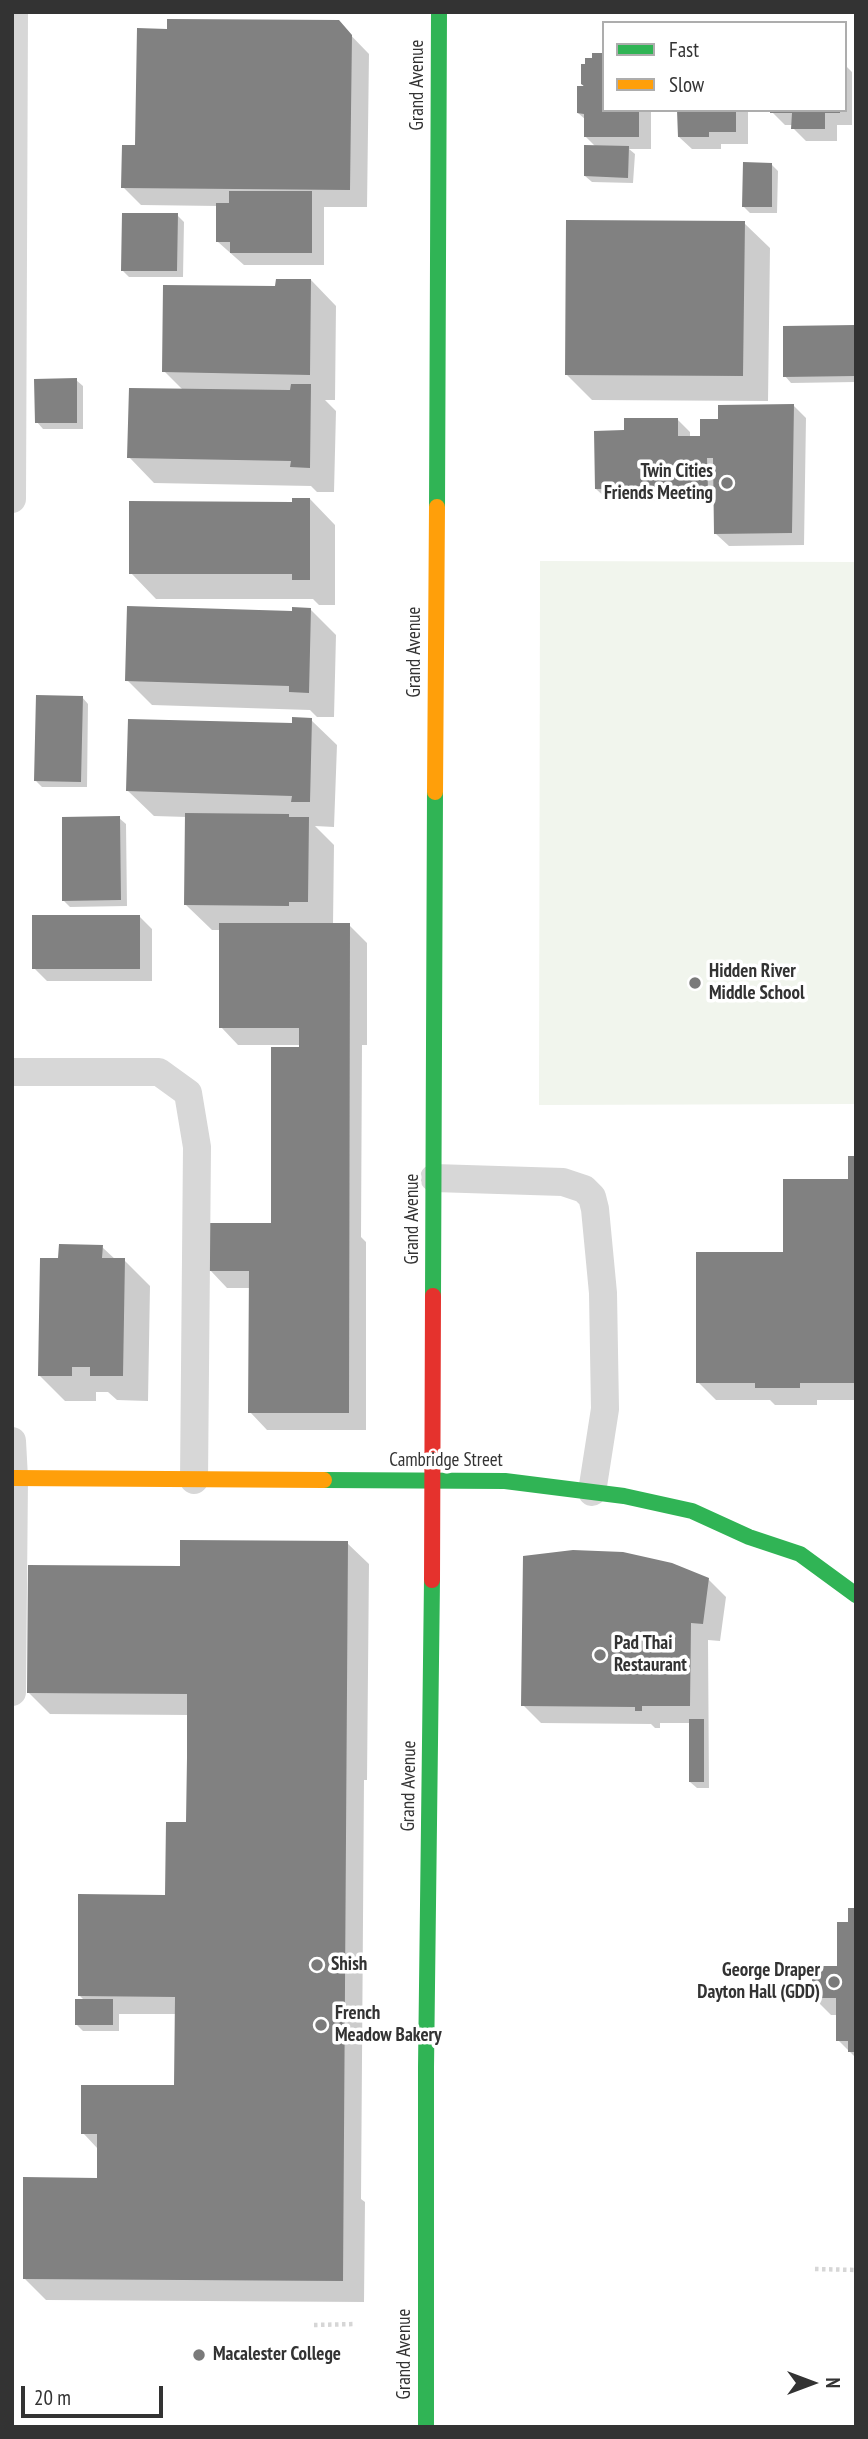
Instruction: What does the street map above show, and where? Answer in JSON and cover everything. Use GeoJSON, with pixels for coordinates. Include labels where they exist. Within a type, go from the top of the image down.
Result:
{"type":"FeatureCollection","features":[{"type":"Feature","properties":{"kind":"main road","name":"Grand Avenue"},"geometry":{"type":"LineString","coordinates":[[426,2427],[439,12]]}},
{"type":"Feature","properties":{"kind":"main road","name":"Cambridge Street"},"geometry":{"type":"LineString","coordinates":[[13,1478],[505,1481],[624,1496],[692,1511],[749,1537],[800,1554],[856,1595]]}},
{"type":"Feature","properties":{"kind":"lane"},"geometry":{"type":"LineString","coordinates":[[12,499],[14,12]]}},
{"type":"Feature","properties":{"kind":"lane"},"geometry":{"type":"LineString","coordinates":[[12,1072],[159,1072],[188,1093],[197,1147],[194,1480]]}},
{"type":"Feature","properties":{"kind":"lane"},"geometry":{"type":"LineString","coordinates":[[434,1178],[563,1182],[584,1189],[592,1197],[596,1209],[603,1293],[605,1409],[592,1492]]}},
{"type":"Feature","properties":{"kind":"lane"},"geometry":{"type":"LineString","coordinates":[[12,1441],[12,1692]]}},
{"type":"Feature","properties":{"kind":"path"},"geometry":{"type":"LineString","coordinates":[[815,2269],[856,2270]]}},
{"type":"Feature","properties":{"kind":"path"},"geometry":{"type":"LineString","coordinates":[[314,2325],[356,2324]]}},
{"type":"Feature","properties":{"kind":"shaded area"},"geometry":{"type":"Polygon","coordinates":[[[540,561],[856,562],[856,1104],[539,1105],[540,561]]]}},
{"type":"Feature","properties":{"kind":"building"},"geometry":{"type":"Polygon","coordinates":[[[167,19],[339,20],[352,35],[350,190],[121,188],[122,145],[135,145],[137,28],[167,29],[167,19]]]}},
{"type":"Feature","properties":{"kind":"building"},"geometry":{"type":"Polygon","coordinates":[[[592,53],[602,53],[602,112],[639,112],[639,137],[584,137],[584,114],[577,113],[577,86],[584,86],[581,84],[581,64],[585,64],[585,58],[592,58],[592,53]]]}},
{"type":"Feature","properties":{"kind":"building"},"geometry":{"type":"Polygon","coordinates":[[[677,112],[736,112],[736,132],[709,132],[709,137],[678,137],[677,112]]]}},
{"type":"Feature","properties":{"kind":"building"},"geometry":{"type":"Polygon","coordinates":[[[840,112],[825,113],[825,129],[791,129],[792,113],[770,113],[840,112]]]}},
{"type":"Feature","properties":{"kind":"building"},"geometry":{"type":"Polygon","coordinates":[[[584,145],[629,146],[628,178],[584,176],[584,145]]]}},
{"type":"Feature","properties":{"kind":"building"},"geometry":{"type":"Polygon","coordinates":[[[743,162],[772,163],[772,207],[742,207],[743,162]]]}},
{"type":"Feature","properties":{"kind":"building"},"geometry":{"type":"Polygon","coordinates":[[[229,191],[312,191],[312,253],[230,253],[230,242],[216,242],[216,203],[229,203],[229,191]]]}},
{"type":"Feature","properties":{"kind":"building"},"geometry":{"type":"Polygon","coordinates":[[[122,213],[178,213],[177,271],[121,271],[122,213]]]}},
{"type":"Feature","properties":{"kind":"building"},"geometry":{"type":"Polygon","coordinates":[[[566,220],[745,221],[743,376],[565,375],[566,220]]]}},
{"type":"Feature","properties":{"kind":"building"},"geometry":{"type":"Polygon","coordinates":[[[276,279],[311,279],[310,375],[162,372],[163,285],[275,286],[276,279]]]}},
{"type":"Feature","properties":{"kind":"building"},"geometry":{"type":"Polygon","coordinates":[[[856,325],[856,376],[783,377],[783,326],[856,325]]]}},
{"type":"Feature","properties":{"kind":"building"},"geometry":{"type":"Polygon","coordinates":[[[77,378],[77,423],[35,423],[34,379],[77,378]]]}},
{"type":"Feature","properties":{"kind":"building"},"geometry":{"type":"Polygon","coordinates":[[[291,384],[311,384],[310,468],[290,467],[291,461],[127,458],[129,388],[290,390],[291,384]]]}},
{"type":"Feature","properties":{"kind":"building"},"geometry":{"type":"Polygon","coordinates":[[[794,404],[792,533],[714,534],[713,458],[707,458],[708,490],[595,489],[594,431],[624,430],[624,418],[678,418],[678,436],[700,436],[700,419],[718,419],[718,405],[794,404]]]}},
{"type":"Feature","properties":{"kind":"building"},"geometry":{"type":"Polygon","coordinates":[[[292,498],[310,498],[310,580],[292,580],[292,574],[129,574],[129,501],[292,502],[292,498]]]}},
{"type":"Feature","properties":{"kind":"building"},"geometry":{"type":"Polygon","coordinates":[[[127,606],[292,611],[292,607],[311,608],[309,693],[289,692],[289,686],[125,681],[127,606]]]}},
{"type":"Feature","properties":{"kind":"building"},"geometry":{"type":"Polygon","coordinates":[[[36,695],[83,696],[81,782],[34,781],[36,695]]]}},
{"type":"Feature","properties":{"kind":"building"},"geometry":{"type":"Polygon","coordinates":[[[292,717],[312,718],[310,802],[291,802],[292,796],[126,791],[128,719],[292,723],[292,717]]]}},
{"type":"Feature","properties":{"kind":"building"},"geometry":{"type":"Polygon","coordinates":[[[185,813],[289,814],[289,817],[309,817],[308,902],[289,902],[289,906],[184,905],[185,813]]]}},
{"type":"Feature","properties":{"kind":"building"},"geometry":{"type":"Polygon","coordinates":[[[120,816],[121,900],[62,901],[62,817],[120,816]]]}},
{"type":"Feature","properties":{"kind":"building"},"geometry":{"type":"Polygon","coordinates":[[[32,915],[140,915],[140,969],[32,969],[32,915]]]}},
{"type":"Feature","properties":{"kind":"building"},"geometry":{"type":"Polygon","coordinates":[[[219,923],[350,923],[349,1413],[248,1413],[249,1271],[208,1271],[208,1223],[271,1223],[271,1047],[299,1047],[299,1028],[219,1028],[219,923]]]}},
{"type":"Feature","properties":{"kind":"building"},"geometry":{"type":"Polygon","coordinates":[[[848,1156],[856,1156],[856,1383],[800,1383],[800,1388],[755,1388],[755,1383],[696,1383],[696,1252],[783,1252],[783,1179],[848,1179],[848,1156]]]}},
{"type":"Feature","properties":{"kind":"building"},"geometry":{"type":"Polygon","coordinates":[[[59,1244],[103,1245],[102,1258],[125,1258],[123,1376],[90,1376],[90,1367],[72,1367],[72,1376],[38,1376],[40,1258],[58,1258],[59,1244]]]}},
{"type":"Feature","properties":{"kind":"building"},"geometry":{"type":"Polygon","coordinates":[[[180,1540],[348,1541],[343,2281],[23,2279],[23,2177],[97,2178],[97,2134],[81,2134],[81,2085],[174,2085],[175,1997],[78,1996],[78,1894],[165,1895],[166,1822],[186,1822],[187,1758],[187,1694],[27,1693],[28,1565],[180,1566],[180,1540]]]}},
{"type":"Feature","properties":{"kind":"building"},"geometry":{"type":"Polygon","coordinates":[[[573,1550],[623,1552],[672,1563],[709,1578],[703,1624],[691,1623],[690,1706],[642,1706],[642,1711],[635,1711],[635,1707],[521,1706],[523,1556],[573,1550]]]}},
{"type":"Feature","properties":{"kind":"building"},"geometry":{"type":"Polygon","coordinates":[[[689,1719],[704,1719],[704,1782],[689,1782],[689,1719]]]}},
{"type":"Feature","properties":{"kind":"building","name":"George Draper Dayton Hall (GDD)"},"geometry":{"type":"Polygon","coordinates":[[[848,1908],[856,1908],[856,2052],[848,2052],[848,2041],[836,2041],[836,1998],[812,1998],[812,1966],[837,1966],[837,1922],[848,1922],[848,1908]]]}},
{"type":"Feature","properties":{"kind":"building"},"geometry":{"type":"Polygon","coordinates":[[[75,1999],[113,1999],[113,2025],[75,2025],[75,1999]]]}},
{"type":"Feature","properties":{"kind":"traffic: fast"},"geometry":{"type":"LineString","coordinates":[[437,507],[439,12]]}},
{"type":"Feature","properties":{"kind":"traffic: fast"},"geometry":{"type":"LineString","coordinates":[[433,1296],[435,792]]}},
{"type":"Feature","properties":{"kind":"traffic: fast"},"geometry":{"type":"LineString","coordinates":[[324,1480],[505,1481],[624,1496],[692,1511],[749,1537],[800,1554],[856,1595]]}},
{"type":"Feature","properties":{"kind":"traffic: fast"},"geometry":{"type":"LineString","coordinates":[[426,2427],[426,2067],[432,1580]]}},
{"type":"Feature","properties":{"kind":"traffic: slow"},"geometry":{"type":"LineString","coordinates":[[435,792],[437,507]]}},
{"type":"Feature","properties":{"kind":"traffic: slow"},"geometry":{"type":"LineString","coordinates":[[12,1478],[324,1480]]}},
{"type":"Feature","properties":{"kind":"traffic: jam"},"geometry":{"type":"LineString","coordinates":[[432,1580],[433,1296]]}},
{"type":"Feature","properties":{"kind":"place","name":"Twin Cities Friends Meeting"},"geometry":{"type":"Point","coordinates":[727,483]}},
{"type":"Feature","properties":{"kind":"place","name":"Hidden River Middle School"},"geometry":{"type":"Point","coordinates":[695,983]}},
{"type":"Feature","properties":{"kind":"place","name":"Pad Thai Restaurant"},"geometry":{"type":"Point","coordinates":[600,1655]}},
{"type":"Feature","properties":{"kind":"place","name":"Shish"},"geometry":{"type":"Point","coordinates":[317,1965]}},
{"type":"Feature","properties":{"kind":"place","name":"George Draper Dayton Hall (GDD)"},"geometry":{"type":"Point","coordinates":[834,1982]}},
{"type":"Feature","properties":{"kind":"place","name":"French Meadow Bakery"},"geometry":{"type":"Point","coordinates":[321,2025]}},
{"type":"Feature","properties":{"kind":"place","name":"Macalester College"},"geometry":{"type":"Point","coordinates":[199,2355]}}]}
